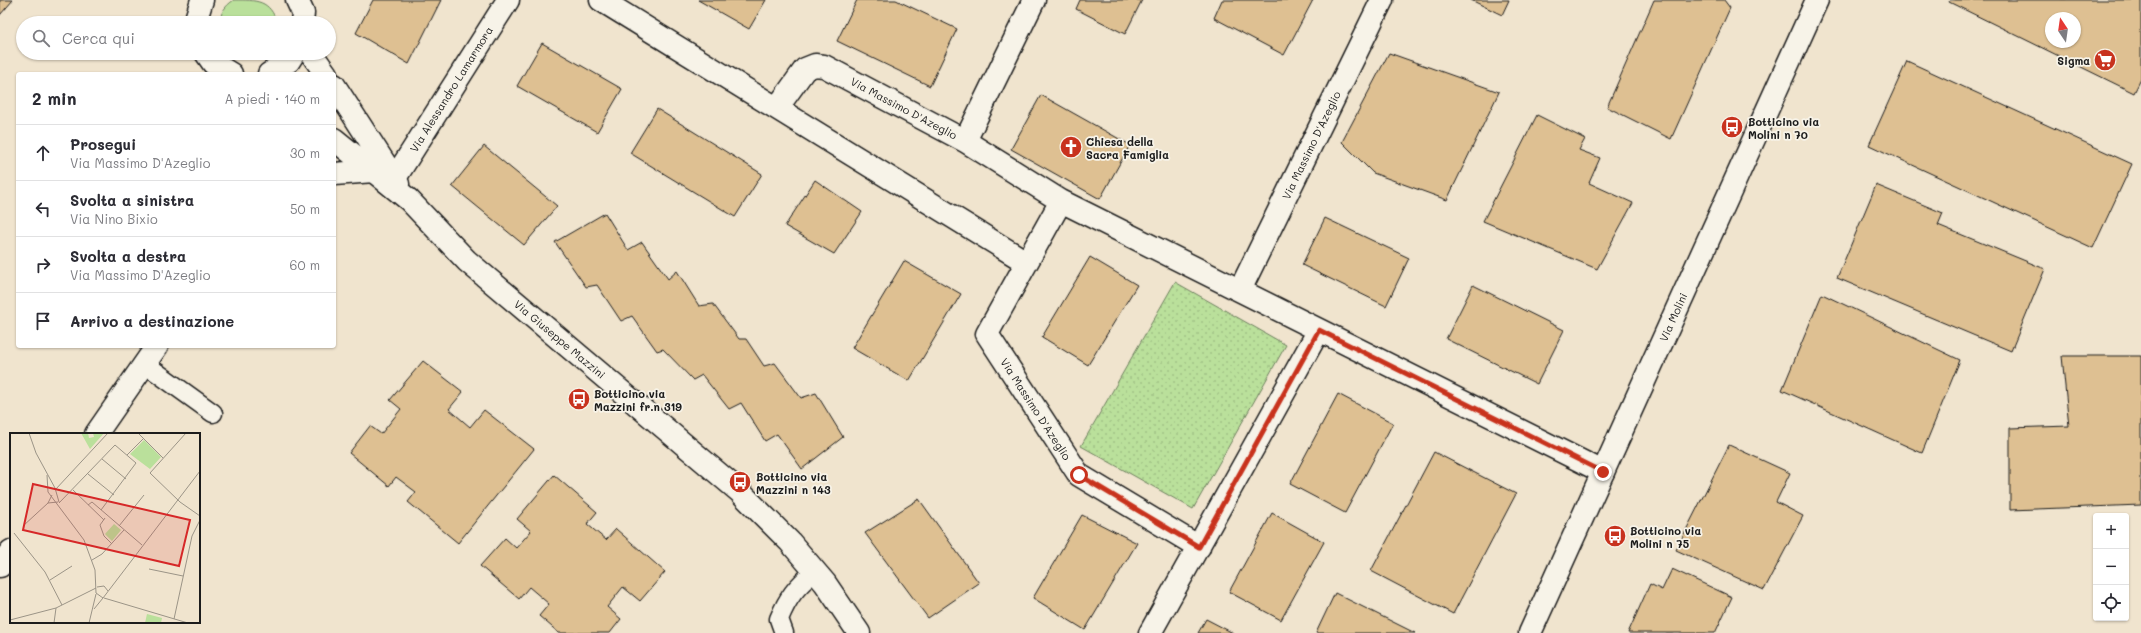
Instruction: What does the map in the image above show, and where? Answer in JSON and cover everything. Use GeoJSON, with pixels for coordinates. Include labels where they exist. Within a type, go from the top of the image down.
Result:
{"type":"FeatureCollection","features":[{"type":"Feature","properties":{"kind":"street"},"geometry":{"type":"LineString","coordinates":[[197,16],[202,0]]}},
{"type":"Feature","properties":{"kind":"street","name":"Via Alessandro Lamarmora"},"geometry":{"type":"LineString","coordinates":[[395,178],[508,0]]}},
{"type":"Feature","properties":{"kind":"street"},"geometry":{"type":"LineString","coordinates":[[601,0],[1026,262]]}},
{"type":"Feature","properties":{"kind":"street"},"geometry":{"type":"LineString","coordinates":[[965,141],[1034,0]]}},
{"type":"Feature","properties":{"kind":"street","name":"Via Massimo D'Azeglio"},"geometry":{"type":"LineString","coordinates":[[1240,290],[1382,0]]}},
{"type":"Feature","properties":{"kind":"street","name":"Via Molini"},"geometry":{"type":"LineString","coordinates":[[1530,633],[1817,0]]}},
{"type":"Feature","properties":{"kind":"street"},"geometry":{"type":"LineString","coordinates":[[211,60],[213,63],[228,72]]}},
{"type":"Feature","properties":{"kind":"street"},"geometry":{"type":"LineString","coordinates":[[272,72],[290,60]]}},
{"type":"Feature","properties":{"kind":"street"},"geometry":{"type":"LineString","coordinates":[[315,60],[324,72]]}},
{"type":"Feature","properties":{"kind":"street","name":"Via Massimo D'Azeglio"},"geometry":{"type":"LineString","coordinates":[[777,108],[805,69],[815,66],[824,66],[965,141],[1061,201],[1603,472]]}},
{"type":"Feature","properties":{"kind":"street","name":"Via Giuseppe Mazzini"},"geometry":{"type":"LineString","coordinates":[[336,88],[409,200]]}},
{"type":"Feature","properties":{"kind":"street","name":"Via Giuseppe Mazzini"},"geometry":{"type":"LineString","coordinates":[[336,141],[409,200],[467,261],[739,491],[774,524],[815,571],[859,633]]}},
{"type":"Feature","properties":{"kind":"street"},"geometry":{"type":"LineString","coordinates":[[336,174],[374,171]]}},
{"type":"Feature","properties":{"kind":"street","name":"Via Massimo D'Azeglio"},"geometry":{"type":"LineString","coordinates":[[1061,201],[987,334],[1079,475],[1199,547]]}},
{"type":"Feature","properties":{"kind":"street"},"geometry":{"type":"LineString","coordinates":[[1150,633],[1319,330]]}},
{"type":"Feature","properties":{"kind":"street"},"geometry":{"type":"LineString","coordinates":[[97,433],[151,355]]}},
{"type":"Feature","properties":{"kind":"street"},"geometry":{"type":"LineString","coordinates":[[0,566],[10,552]]}},
{"type":"Feature","properties":{"kind":"lane"},"geometry":{"type":"LineString","coordinates":[[151,355],[213,413]]}},
{"type":"Feature","properties":{"kind":"lane"},"geometry":{"type":"LineString","coordinates":[[784,633],[780,619],[787,600],[798,586],[815,571]]}},
{"type":"Feature","properties":{"kind":"green space"},"geometry":{"type":"Polygon","coordinates":[[[234,0],[256,1],[262,3],[271,10],[274,16],[221,16],[228,5],[234,0]]]}},
{"type":"Feature","properties":{"kind":"green space"},"geometry":{"type":"Polygon","coordinates":[[[1175,282],[1286,345],[1193,509],[1081,446],[1175,282]]]}},
{"type":"Feature","properties":{"kind":"building"},"geometry":{"type":"Polygon","coordinates":[[[0,0],[13,0],[0,15],[0,0]]]}},
{"type":"Feature","properties":{"kind":"building"},"geometry":{"type":"Polygon","coordinates":[[[373,0],[441,0],[409,64],[356,33],[373,0]]]}},
{"type":"Feature","properties":{"kind":"building"},"geometry":{"type":"Polygon","coordinates":[[[698,0],[766,0],[749,29],[698,0]]]}},
{"type":"Feature","properties":{"kind":"building"},"geometry":{"type":"Polygon","coordinates":[[[857,0],[896,0],[957,29],[930,86],[837,41],[857,0]]]}},
{"type":"Feature","properties":{"kind":"building"},"geometry":{"type":"Polygon","coordinates":[[[1080,0],[1142,0],[1125,34],[1076,9],[1080,0]]]}},
{"type":"Feature","properties":{"kind":"building"},"geometry":{"type":"Polygon","coordinates":[[[1222,0],[1313,0],[1284,55],[1214,18],[1222,0]]]}},
{"type":"Feature","properties":{"kind":"building"},"geometry":{"type":"Polygon","coordinates":[[[1471,0],[1509,0],[1502,15],[1471,0]]]}},
{"type":"Feature","properties":{"kind":"building"},"geometry":{"type":"Polygon","coordinates":[[[1654,0],[1724,0],[1730,8],[1671,139],[1607,107],[1654,0]]]}},
{"type":"Feature","properties":{"kind":"building","name":"Sigma"},"geometry":{"type":"Polygon","coordinates":[[[1950,0],[2141,0],[2141,79],[2134,93],[1949,2],[1950,0]]]}},
{"type":"Feature","properties":{"kind":"building"},"geometry":{"type":"Polygon","coordinates":[[[542,43],[622,89],[597,132],[517,86],[542,43]]]}},
{"type":"Feature","properties":{"kind":"building"},"geometry":{"type":"Polygon","coordinates":[[[1389,53],[1499,92],[1447,200],[1373,173],[1342,142],[1389,53]]]}},
{"type":"Feature","properties":{"kind":"building"},"geometry":{"type":"Polygon","coordinates":[[[1907,61],[2132,164],[2093,248],[1869,145],[1907,61]]]}},
{"type":"Feature","properties":{"kind":"building","name":"Chiesa della Sacra Famiglia"},"geometry":{"type":"Polygon","coordinates":[[[1041,95],[1130,145],[1100,199],[1011,149],[1041,95]]]}},
{"type":"Feature","properties":{"kind":"building"},"geometry":{"type":"Polygon","coordinates":[[[657,109],[762,174],[735,217],[630,153],[657,109]]]}},
{"type":"Feature","properties":{"kind":"building"},"geometry":{"type":"Polygon","coordinates":[[[1537,115],[1585,139],[1579,150],[1600,158],[1589,183],[1633,203],[1597,269],[1483,221],[1537,115]]]}},
{"type":"Feature","properties":{"kind":"building"},"geometry":{"type":"Polygon","coordinates":[[[484,146],[557,206],[524,245],[452,186],[484,146]]]}},
{"type":"Feature","properties":{"kind":"building"},"geometry":{"type":"Polygon","coordinates":[[[815,180],[862,212],[834,254],[785,226],[815,180]]]}},
{"type":"Feature","properties":{"kind":"building"},"geometry":{"type":"Polygon","coordinates":[[[1876,185],[1943,213],[1938,225],[2045,269],[2011,351],[1837,278],[1876,185]]]}},
{"type":"Feature","properties":{"kind":"building"},"geometry":{"type":"Polygon","coordinates":[[[605,213],[628,250],[642,242],[668,279],[677,271],[699,306],[713,304],[739,339],[746,339],[764,366],[775,363],[801,398],[816,393],[843,437],[802,469],[777,434],[765,441],[741,403],[729,409],[702,375],[693,380],[663,349],[657,351],[632,316],[621,321],[597,285],[586,287],[555,242],[605,213]]]}},
{"type":"Feature","properties":{"kind":"building"},"geometry":{"type":"Polygon","coordinates":[[[1325,218],[1409,258],[1386,306],[1302,265],[1325,218]]]}},
{"type":"Feature","properties":{"kind":"building"},"geometry":{"type":"Polygon","coordinates":[[[1090,257],[1137,285],[1088,365],[1042,337],[1090,257]]]}},
{"type":"Feature","properties":{"kind":"building"},"geometry":{"type":"Polygon","coordinates":[[[904,261],[961,294],[909,381],[852,348],[904,261]]]}},
{"type":"Feature","properties":{"kind":"building"},"geometry":{"type":"Polygon","coordinates":[[[1473,285],[1564,330],[1537,384],[1446,339],[1473,285]]]}},
{"type":"Feature","properties":{"kind":"building"},"geometry":{"type":"Polygon","coordinates":[[[1822,294],[1960,360],[1922,453],[1782,390],[1822,294]]]}},
{"type":"Feature","properties":{"kind":"building"},"geometry":{"type":"Polygon","coordinates":[[[2062,356],[2141,356],[2141,505],[2010,510],[2010,428],[2069,426],[2062,356]]]}},
{"type":"Feature","properties":{"kind":"building"},"geometry":{"type":"Polygon","coordinates":[[[423,361],[463,392],[449,409],[470,427],[484,410],[534,449],[458,543],[408,502],[416,492],[396,477],[389,486],[349,453],[370,426],[381,434],[401,409],[390,400],[423,361]]]}},
{"type":"Feature","properties":{"kind":"building"},"geometry":{"type":"Polygon","coordinates":[[[1338,394],[1393,423],[1345,513],[1290,484],[1338,394]]]}},
{"type":"Feature","properties":{"kind":"building"},"geometry":{"type":"Polygon","coordinates":[[[1729,445],[1790,473],[1776,502],[1803,516],[1764,590],[1676,550],[1729,445]]]}},
{"type":"Feature","properties":{"kind":"building"},"geometry":{"type":"Polygon","coordinates":[[[1434,452],[1516,494],[1453,614],[1371,571],[1434,452]]]}},
{"type":"Feature","properties":{"kind":"building"},"geometry":{"type":"Polygon","coordinates":[[[554,475],[597,512],[587,524],[606,540],[616,529],[665,572],[640,601],[623,587],[607,607],[621,619],[610,633],[559,633],[539,616],[549,604],[529,587],[519,599],[480,566],[505,538],[516,548],[531,531],[517,519],[554,475]]]}},
{"type":"Feature","properties":{"kind":"building"},"geometry":{"type":"Polygon","coordinates":[[[919,499],[979,583],[928,618],[865,533],[919,499]]]}},
{"type":"Feature","properties":{"kind":"building"},"geometry":{"type":"Polygon","coordinates":[[[1272,513],[1324,542],[1281,620],[1229,592],[1272,513]]]}},
{"type":"Feature","properties":{"kind":"building"},"geometry":{"type":"Polygon","coordinates":[[[1082,515],[1137,543],[1085,630],[1033,598],[1082,515]]]}},
{"type":"Feature","properties":{"kind":"building"},"geometry":{"type":"Polygon","coordinates":[[[1672,569],[1732,597],[1715,633],[1628,633],[1650,584],[1662,590],[1672,569]]]}},
{"type":"Feature","properties":{"kind":"building"},"geometry":{"type":"Polygon","coordinates":[[[1335,593],[1415,633],[1316,633],[1335,593]]]}},
{"type":"Feature","properties":{"kind":"building"},"geometry":{"type":"Polygon","coordinates":[[[1206,619],[1233,633],[1198,633],[1206,619]]]}},
{"type":"Feature","properties":{"kind":"place","name":"Sigma"},"geometry":{"type":"Point","coordinates":[2105,60]}},
{"type":"Feature","properties":{"kind":"place","name":"Botticino via Molini n 70"},"geometry":{"type":"Point","coordinates":[1732,127]}},
{"type":"Feature","properties":{"kind":"place","name":"Chiesa della Sacra Famiglia"},"geometry":{"type":"Point","coordinates":[1071,147]}},
{"type":"Feature","properties":{"kind":"place","name":"Botticino via Mazzini fr.n 319"},"geometry":{"type":"Point","coordinates":[579,399]}},
{"type":"Feature","properties":{"kind":"place","name":"Botticino via Mazzini n 143"},"geometry":{"type":"Point","coordinates":[740,482]}},
{"type":"Feature","properties":{"kind":"place","name":"Botticino via Molini n 75"},"geometry":{"type":"Point","coordinates":[1615,536]}},
{"type":"Feature","properties":{"kind":"route"},"geometry":{"type":"LineString","coordinates":[[1079,475],[1199,547],[1319,330],[1603,472]]}}]}
